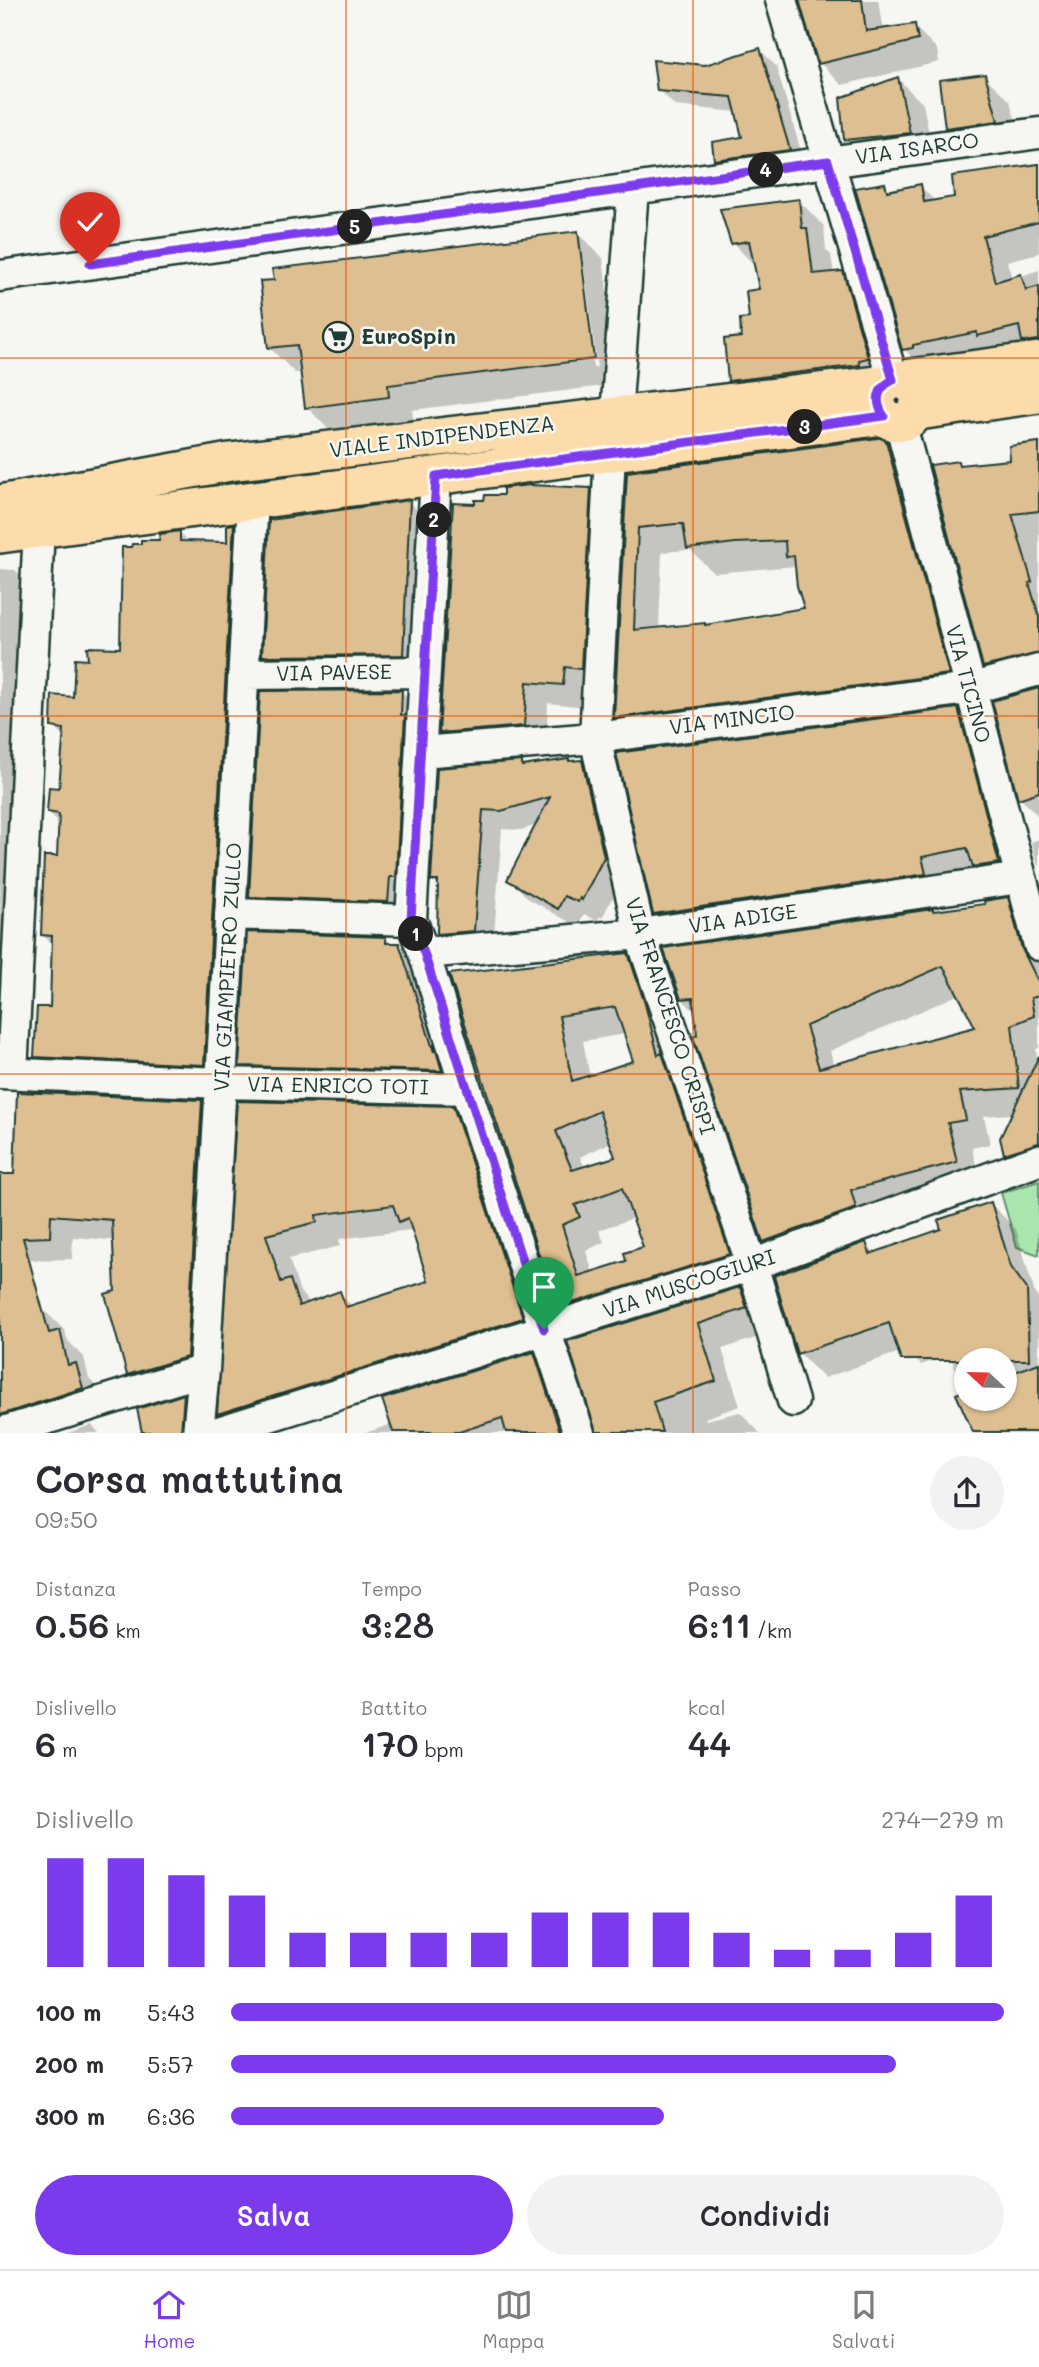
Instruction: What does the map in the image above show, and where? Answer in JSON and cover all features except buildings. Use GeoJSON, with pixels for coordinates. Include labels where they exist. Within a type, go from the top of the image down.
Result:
{"type":"FeatureCollection","features":[{"type":"Feature","properties":{"kind":"main road","name":"VIALE INDIPENDENZA"},"geometry":{"type":"LineString","coordinates":[[0,534],[610,454],[897,399],[1039,360]]}},
{"type":"Feature","properties":{"kind":"main road","name":"VIALE INDIPENDENZA"},"geometry":{"type":"LineString","coordinates":[[0,504],[230,462],[615,415],[1039,394]]}},
{"type":"Feature","properties":{"kind":"street","name":"VIA TICINO"},"geometry":{"type":"LineString","coordinates":[[781,0],[897,399],[1020,878],[1034,908],[1039,945]]}},
{"type":"Feature","properties":{"kind":"street","name":"VIA ISARCO"},"geometry":{"type":"LineString","coordinates":[[0,276],[1039,133]]}},
{"type":"Feature","properties":{"kind":"street"},"geometry":{"type":"LineString","coordinates":[[615,415],[634,189]]}},
{"type":"Feature","properties":{"kind":"street","name":"VIA FRANCESCO CRISPI"},"geometry":{"type":"LineString","coordinates":[[610,454],[595,738],[640,934],[751,1265],[793,1401]]}},
{"type":"Feature","properties":{"kind":"street"},"geometry":{"type":"LineString","coordinates":[[436,476],[411,920],[579,1433]]}},
{"type":"Feature","properties":{"kind":"street","name":"VIA GIAMPIETRO ZULLO"},"geometry":{"type":"LineString","coordinates":[[198,1433],[221,1083],[253,500]]}},
{"type":"Feature","properties":{"kind":"street"},"geometry":{"type":"LineString","coordinates":[[6,1073],[39,528]]}},
{"type":"Feature","properties":{"kind":"street","name":"VIA MINCIO"},"geometry":{"type":"LineString","coordinates":[[421,752],[595,738],[970,689],[1039,670]]}},
{"type":"Feature","properties":{"kind":"street","name":"VIA PAVESE"},"geometry":{"type":"LineString","coordinates":[[245,674],[424,672]]}},
{"type":"Feature","properties":{"kind":"street","name":"VIA ADIGE"},"geometry":{"type":"LineString","coordinates":[[424,953],[640,934],[1020,878]]}},
{"type":"Feature","properties":{"kind":"street"},"geometry":{"type":"LineString","coordinates":[[230,914],[411,920]]}},
{"type":"Feature","properties":{"kind":"street","name":"VIA ENRICO TOTI"},"geometry":{"type":"LineString","coordinates":[[6,1073],[221,1083],[466,1089]]}},
{"type":"Feature","properties":{"kind":"street","name":"VIA MUSCOGIURI"},"geometry":{"type":"LineString","coordinates":[[215,1433],[751,1265],[1039,1160]]}},
{"type":"Feature","properties":{"kind":"street"},"geometry":{"type":"LineString","coordinates":[[0,1433],[204,1370]]}},
{"type":"Feature","properties":{"kind":"green space"},"geometry":{"type":"Polygon","coordinates":[[[1039,1181],[1039,1255],[1017,1247],[1001,1193],[1039,1181]]]}},
{"type":"Feature","properties":{"kind":"place","name":"EuroSpin"},"geometry":{"type":"Point","coordinates":[338,337]}},
{"type":"Feature","properties":{"kind":"route"},"geometry":{"type":"LineString","coordinates":[[90,264],[828,161],[893,380],[885,384],[877,399],[884,416],[436,476],[411,920],[424,953],[544,1329]]}}]}
